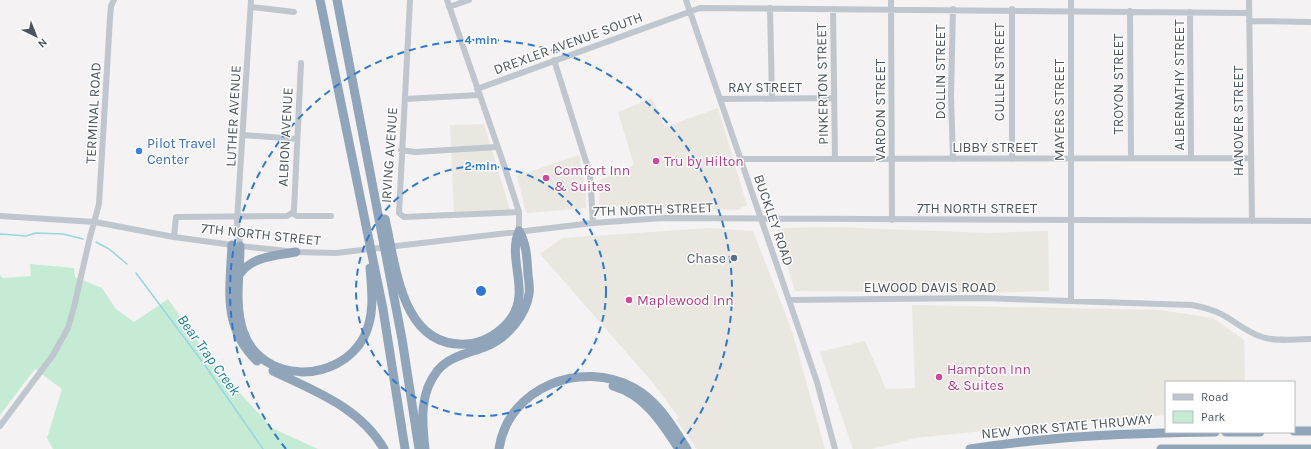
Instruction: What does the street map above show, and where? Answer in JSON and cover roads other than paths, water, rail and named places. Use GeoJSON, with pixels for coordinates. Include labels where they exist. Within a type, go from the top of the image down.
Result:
{"type":"FeatureCollection","features":[{"type":"Feature","properties":{"kind":"highway"},"geometry":{"type":"LineString","coordinates":[[320,0],[383,309],[405,449]]}},
{"type":"Feature","properties":{"kind":"highway"},"geometry":{"type":"LineString","coordinates":[[337,0],[402,338],[419,449]]}},
{"type":"Feature","properties":{"kind":"highway"},"geometry":{"type":"LineString","coordinates":[[360,117],[404,297],[414,319],[427,332],[450,343],[468,344],[489,338],[502,328],[512,317],[519,297],[520,285],[514,242],[519,231]]}},
{"type":"Feature","properties":{"kind":"highway"},"geometry":{"type":"LineString","coordinates":[[236,245],[239,275],[240,318],[243,332],[255,351],[269,363],[285,370],[301,373],[313,372],[332,367],[351,354],[360,344],[370,321],[372,306],[366,224]]}},
{"type":"Feature","properties":{"kind":"highway"},"geometry":{"type":"LineString","coordinates":[[426,449],[422,411],[425,394],[438,371],[450,360],[488,346],[506,334],[522,314],[526,305],[529,289],[525,241],[519,231]]}},
{"type":"Feature","properties":{"kind":"highway"},"geometry":{"type":"LineString","coordinates":[[236,245],[231,292],[232,322],[241,343],[248,352],[267,368],[324,395],[352,413],[365,425],[384,449]]}},
{"type":"Feature","properties":{"kind":"highway"},"geometry":{"type":"LineString","coordinates":[[239,275],[243,269],[254,260],[296,252]]}},
{"type":"Feature","properties":{"kind":"highway"},"geometry":{"type":"LineString","coordinates":[[499,449],[509,421],[517,408],[529,396],[554,382],[594,376],[620,381],[645,395],[662,411],[687,449]]}},
{"type":"Feature","properties":{"kind":"highway"},"geometry":{"type":"LineString","coordinates":[[506,449],[514,423],[533,401],[544,393],[560,386],[592,382],[618,387],[641,400],[661,422],[679,449]]}},
{"type":"Feature","properties":{"kind":"highway"},"geometry":{"type":"LineString","coordinates":[[1295,431],[1311,431]]}},
{"type":"Feature","properties":{"kind":"highway","name":"NEW YORK STATE THRUWAY"},"geometry":{"type":"LineString","coordinates":[[970,449],[999,444],[1087,436],[1165,433]]}},
{"type":"Feature","properties":{"kind":"highway"},"geometry":{"type":"LineString","coordinates":[[1161,449],[1311,448]]}},
{"type":"Feature","properties":{"kind":"street","name":"IRVING AVENUE"},"geometry":{"type":"LineString","coordinates":[[410,0],[398,210],[402,216],[519,212]]}},
{"type":"Feature","properties":{"kind":"street"},"geometry":{"type":"LineString","coordinates":[[447,0],[519,212],[519,231]]}},
{"type":"Feature","properties":{"kind":"street"},"geometry":{"type":"LineString","coordinates":[[449,7],[469,0]]}},
{"type":"Feature","properties":{"kind":"street","name":"BUCKLEY ROAD"},"geometry":{"type":"LineString","coordinates":[[686,0],[817,382],[835,449]]}},
{"type":"Feature","properties":{"kind":"street","name":"VARDON STREET"},"geometry":{"type":"LineString","coordinates":[[891,0],[892,220]]}},
{"type":"Feature","properties":{"kind":"street","name":"MAYERS STREET"},"geometry":{"type":"LineString","coordinates":[[1071,0],[1073,220]]}},
{"type":"Feature","properties":{"kind":"street"},"geometry":{"type":"LineString","coordinates":[[1249,0],[1249,13]]}},
{"type":"Feature","properties":{"kind":"street","name":"TERMINAL ROAD"},"geometry":{"type":"LineString","coordinates":[[0,426],[53,355],[68,328],[90,237],[96,222],[99,204],[111,2]]}},
{"type":"Feature","properties":{"kind":"street"},"geometry":{"type":"LineString","coordinates":[[251,3],[294,12]]}},
{"type":"Feature","properties":{"kind":"street","name":"LUTHER AVENUE"},"geometry":{"type":"LineString","coordinates":[[236,245],[251,3]]}},
{"type":"Feature","properties":{"kind":"street","name":"DREXLER AVENUE SOUTH"},"geometry":{"type":"LineString","coordinates":[[405,99],[478,92],[554,60],[700,8],[1071,10],[1249,13]]}},
{"type":"Feature","properties":{"kind":"street"},"geometry":{"type":"LineString","coordinates":[[770,8],[772,99]]}},
{"type":"Feature","properties":{"kind":"street","name":"PINKERTON STREET"},"geometry":{"type":"LineString","coordinates":[[833,9],[835,159]]}},
{"type":"Feature","properties":{"kind":"street","name":"DOLLIN STREET"},"geometry":{"type":"LineString","coordinates":[[952,9],[951,96],[953,159]]}},
{"type":"Feature","properties":{"kind":"street","name":"CULLEN STREET"},"geometry":{"type":"LineString","coordinates":[[1012,10],[1012,159]]}},
{"type":"Feature","properties":{"kind":"street","name":"TROYON STREET"},"geometry":{"type":"LineString","coordinates":[[1130,11],[1131,157]]}},
{"type":"Feature","properties":{"kind":"street","name":"ALBERNATHY STREET"},"geometry":{"type":"LineString","coordinates":[[1190,12],[1191,157]]}},
{"type":"Feature","properties":{"kind":"street","name":"HANOVER STREET"},"geometry":{"type":"LineString","coordinates":[[1249,13],[1252,221]]}},
{"type":"Feature","properties":{"kind":"street"},"geometry":{"type":"LineString","coordinates":[[1249,21],[1311,22]]}},
{"type":"Feature","properties":{"kind":"street"},"geometry":{"type":"LineString","coordinates":[[554,60],[590,174],[593,223]]}},
{"type":"Feature","properties":{"kind":"street","name":"ALBION AVENUE"},"geometry":{"type":"LineString","coordinates":[[292,213],[294,210],[301,63]]}},
{"type":"Feature","properties":{"kind":"street","name":"RAY STREET"},"geometry":{"type":"LineString","coordinates":[[720,99],[834,98]]}},
{"type":"Feature","properties":{"kind":"street"},"geometry":{"type":"LineString","coordinates":[[243,135],[297,139]]}},
{"type":"Feature","properties":{"kind":"street"},"geometry":{"type":"LineString","coordinates":[[401,150],[423,152],[497,148]]}},
{"type":"Feature","properties":{"kind":"street","name":"LIBBY STREET"},"geometry":{"type":"LineString","coordinates":[[741,159],[1012,159],[1131,157],[1250,158]]}},
{"type":"Feature","properties":{"kind":"street"},"geometry":{"type":"LineString","coordinates":[[174,237],[176,217],[287,216],[292,213],[298,216],[331,216]]}},
{"type":"Feature","properties":{"kind":"street","name":"7TH NORTH STREET"},"geometry":{"type":"LineString","coordinates":[[0,216],[96,222],[174,237],[296,252],[352,251],[593,223],[663,218],[1311,221]]}},
{"type":"Feature","properties":{"kind":"street"},"geometry":{"type":"LineString","coordinates":[[1071,301],[1073,220]]}},
{"type":"Feature","properties":{"kind":"street","name":"ELWOOD DAVIS ROAD"},"geometry":{"type":"LineString","coordinates":[[789,300],[966,298],[1192,305],[1206,307],[1220,313],[1247,331],[1271,340],[1311,339]]}},
{"type":"Feature","properties":{"kind":"waterway","name":"Bear Trap Creek"},"geometry":{"type":"LineString","coordinates":[[0,234],[26,236],[36,233],[63,234],[83,239]]}},
{"type":"Feature","properties":{"kind":"waterway","name":"Bear Trap Creek"},"geometry":{"type":"LineString","coordinates":[[96,242],[109,249],[127,264]]}},
{"type":"Feature","properties":{"kind":"waterway","name":"Bear Trap Creek"},"geometry":{"type":"LineString","coordinates":[[136,273],[204,364],[263,449]]}},
{"type":"Feature","properties":{"kind":"place","name":"Pilot Travel Center"},"geometry":{"type":"Point","coordinates":[139,151]}},
{"type":"Feature","properties":{"kind":"place","name":"Tru by Hilton"},"geometry":{"type":"Point","coordinates":[656,161]}},
{"type":"Feature","properties":{"kind":"place","name":"Comfort Inn & Suites"},"geometry":{"type":"Point","coordinates":[546,178]}},
{"type":"Feature","properties":{"kind":"place","name":"Chase"},"geometry":{"type":"Point","coordinates":[734,258]}},
{"type":"Feature","properties":{"kind":"place","name":"Maplewood Inn"},"geometry":{"type":"Point","coordinates":[629,300]}},
{"type":"Feature","properties":{"kind":"place","name":"Hampton Inn & Suites"},"geometry":{"type":"Point","coordinates":[939,377]}}]}
